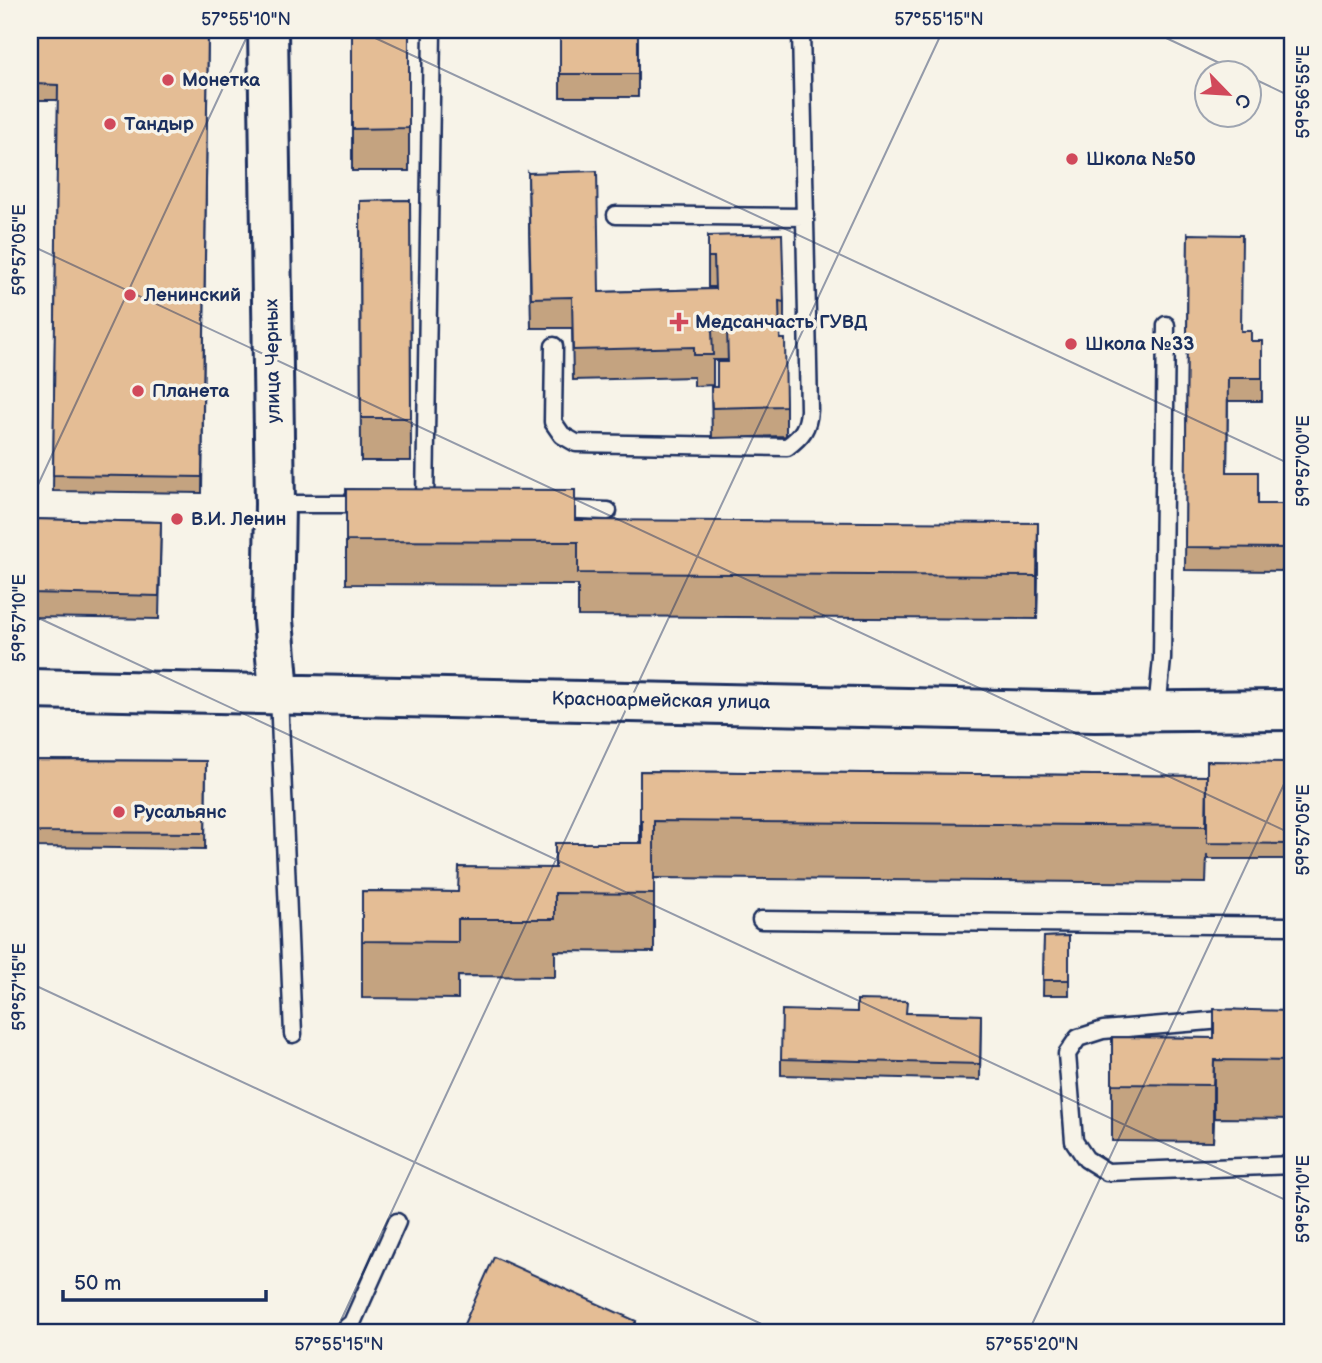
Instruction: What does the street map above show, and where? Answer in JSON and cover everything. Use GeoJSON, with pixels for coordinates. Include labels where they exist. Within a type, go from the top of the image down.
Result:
{"type":"FeatureCollection","features":[{"type":"Feature","properties":{"kind":"street","name":"улица Черных"},"geometry":{"type":"LineString","coordinates":[[268,30],[275,504],[273,620],[279,692]]}},
{"type":"Feature","properties":{"kind":"street","name":"Красноармейская улица"},"geometry":{"type":"LineString","coordinates":[[30,689],[279,692],[1096,712],[1292,710]]}},
{"type":"Feature","properties":{"kind":"lane"},"geometry":{"type":"LineString","coordinates":[[425,505],[432,30]]}},
{"type":"Feature","properties":{"kind":"lane"},"geometry":{"type":"LineString","coordinates":[[554,346],[553,422],[562,435],[576,443],[787,447],[800,437],[808,425],[801,30]]}},
{"type":"Feature","properties":{"kind":"lane"},"geometry":{"type":"LineString","coordinates":[[617,215],[805,216]]}},
{"type":"Feature","properties":{"kind":"lane"},"geometry":{"type":"LineString","coordinates":[[1157,710],[1162,659],[1166,325]]}},
{"type":"Feature","properties":{"kind":"lane"},"geometry":{"type":"LineString","coordinates":[[275,504],[384,504]]}},
{"type":"Feature","properties":{"kind":"lane"},"geometry":{"type":"LineString","coordinates":[[543,509],[608,511]]}},
{"type":"Feature","properties":{"kind":"lane"},"geometry":{"type":"LineString","coordinates":[[279,692],[293,1034]]}},
{"type":"Feature","properties":{"kind":"lane"},"geometry":{"type":"LineString","coordinates":[[761,920],[1292,926]]}},
{"type":"Feature","properties":{"kind":"lane"},"geometry":{"type":"LineString","coordinates":[[1252,1017],[1103,1030],[1078,1038],[1067,1054],[1074,1142],[1086,1159],[1107,1172],[1292,1165]]}},
{"type":"Feature","properties":{"kind":"lane"},"geometry":{"type":"LineString","coordinates":[[340,1333],[352,1322],[397,1222]]}},
{"type":"Feature","properties":{"kind":"building","name":"Ленинский"},"geometry":{"type":"Polygon","coordinates":[[[35,30],[208,30],[202,477],[53,475],[58,85],[35,84],[35,30]]]}},
{"type":"Feature","properties":{"kind":"building"},"geometry":{"type":"Polygon","coordinates":[[[352,30],[409,30],[409,128],[352,129],[352,30]]]}},
{"type":"Feature","properties":{"kind":"building"},"geometry":{"type":"Polygon","coordinates":[[[560,30],[638,30],[638,74],[560,74],[560,30]]]}},
{"type":"Feature","properties":{"kind":"building"},"geometry":{"type":"Polygon","coordinates":[[[597,171],[599,292],[715,289],[714,257],[708,257],[708,236],[782,234],[784,302],[779,301],[780,339],[785,339],[786,406],[712,408],[711,387],[717,387],[717,362],[728,362],[727,329],[712,330],[713,355],[694,355],[694,347],[573,350],[572,297],[531,298],[528,173],[597,171]]]}},
{"type":"Feature","properties":{"kind":"building"},"geometry":{"type":"Polygon","coordinates":[[[410,200],[411,418],[361,418],[360,201],[410,200]]]}},
{"type":"Feature","properties":{"kind":"building"},"geometry":{"type":"Polygon","coordinates":[[[1188,234],[1242,235],[1241,331],[1251,331],[1251,341],[1262,341],[1262,378],[1228,378],[1227,472],[1258,472],[1258,504],[1292,504],[1292,548],[1185,547],[1188,234]]]}},
{"type":"Feature","properties":{"kind":"building"},"geometry":{"type":"Polygon","coordinates":[[[346,489],[575,490],[575,520],[1038,523],[1037,576],[578,573],[578,542],[346,541],[346,489]]]}},
{"type":"Feature","properties":{"kind":"building"},"geometry":{"type":"Polygon","coordinates":[[[30,519],[161,522],[159,596],[30,593],[30,519]]]}},
{"type":"Feature","properties":{"kind":"building","name":"Русальянс"},"geometry":{"type":"Polygon","coordinates":[[[33,760],[206,761],[205,833],[33,832],[33,760]]]}},
{"type":"Feature","properties":{"kind":"building"},"geometry":{"type":"Polygon","coordinates":[[[1207,761],[1292,762],[1292,844],[1207,843],[1207,761]]]}},
{"type":"Feature","properties":{"kind":"building"},"geometry":{"type":"Polygon","coordinates":[[[640,771],[1207,776],[1206,826],[654,821],[654,894],[555,893],[555,919],[458,919],[458,942],[362,941],[362,891],[458,892],[459,867],[555,868],[555,843],[642,843],[640,771]]]}},
{"type":"Feature","properties":{"kind":"building"},"geometry":{"type":"Polygon","coordinates":[[[1069,936],[1069,980],[1043,980],[1044,937],[1069,936]]]}},
{"type":"Feature","properties":{"kind":"building"},"geometry":{"type":"Polygon","coordinates":[[[857,1000],[907,1001],[906,1013],[981,1015],[980,1064],[781,1059],[782,1010],[857,1012],[857,1000]]]}},
{"type":"Feature","properties":{"kind":"building"},"geometry":{"type":"Polygon","coordinates":[[[1214,1009],[1292,1011],[1292,1061],[1214,1060],[1213,1085],[1112,1084],[1112,1037],[1214,1038],[1214,1009]]]}},
{"type":"Feature","properties":{"kind":"building"},"geometry":{"type":"Polygon","coordinates":[[[494,1257],[636,1321],[630,1333],[460,1333],[494,1257]]]}},
{"type":"Feature","properties":{"kind":"place","name":"Монетка"},"geometry":{"type":"Point","coordinates":[168,80]}},
{"type":"Feature","properties":{"kind":"place","name":"Тандыр"},"geometry":{"type":"Point","coordinates":[110,124]}},
{"type":"Feature","properties":{"kind":"place","name":"Школа №50"},"geometry":{"type":"Point","coordinates":[1072,159]}},
{"type":"Feature","properties":{"kind":"place","name":"Ленинский"},"geometry":{"type":"Point","coordinates":[130,295]}},
{"type":"Feature","properties":{"kind":"place","name":"Медсанчасть ГУВД"},"geometry":{"type":"Point","coordinates":[679,322]}},
{"type":"Feature","properties":{"kind":"place","name":"Школа №33"},"geometry":{"type":"Point","coordinates":[1071,344]}},
{"type":"Feature","properties":{"kind":"place","name":"Планета"},"geometry":{"type":"Point","coordinates":[138,391]}},
{"type":"Feature","properties":{"kind":"place","name":"В.И. Ленин"},"geometry":{"type":"Point","coordinates":[177,519]}},
{"type":"Feature","properties":{"kind":"place","name":"Русальянс"},"geometry":{"type":"Point","coordinates":[119,812]}}]}
